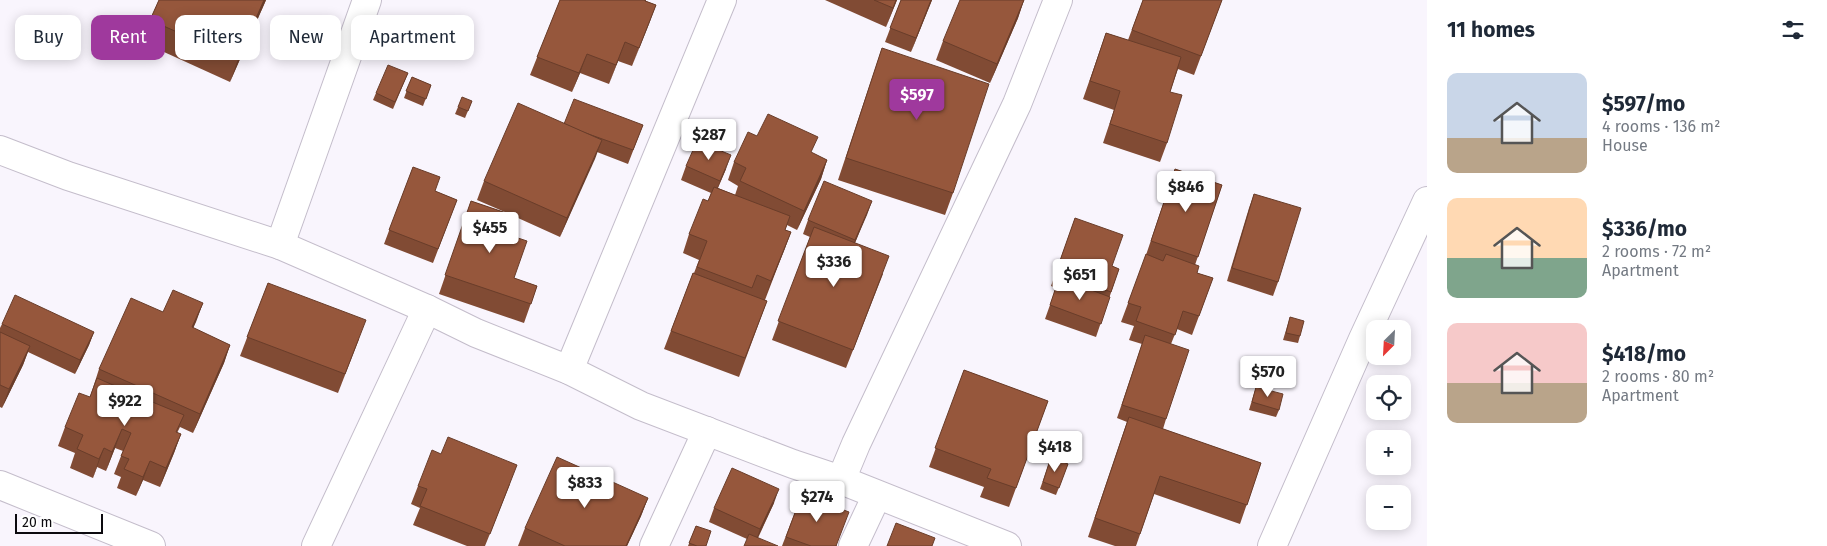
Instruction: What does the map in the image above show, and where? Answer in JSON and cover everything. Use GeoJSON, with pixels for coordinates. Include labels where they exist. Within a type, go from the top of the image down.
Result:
{"type":"FeatureCollection","features":[{"type":"Feature","properties":{"kind":"street"},"geometry":{"type":"LineString","coordinates":[[280,245],[367,0]]}},
{"type":"Feature","properties":{"kind":"street"},"geometry":{"type":"LineString","coordinates":[[570,370],[722,0]]}},
{"type":"Feature","properties":{"kind":"street"},"geometry":{"type":"LineString","coordinates":[[842,480],[856,444],[1017,104],[1058,0]]}},
{"type":"Feature","properties":{"kind":"street"},"geometry":{"type":"LineString","coordinates":[[0,150],[68,176],[280,245],[427,309],[476,333],[570,370],[641,406],[793,464],[842,480],[1007,546]]}},
{"type":"Feature","properties":{"kind":"street"},"geometry":{"type":"LineString","coordinates":[[1272,546],[1363,339],[1427,200]]}},
{"type":"Feature","properties":{"kind":"street"},"geometry":{"type":"LineString","coordinates":[[316,546],[427,309]]}},
{"type":"Feature","properties":{"kind":"street"},"geometry":{"type":"LineString","coordinates":[[654,546],[707,432]]}},
{"type":"Feature","properties":{"kind":"street"},"geometry":{"type":"LineString","coordinates":[[0,485],[151,546]]}},
{"type":"Feature","properties":{"kind":"street"},"geometry":{"type":"LineString","coordinates":[[853,546],[877,495]]}},
{"type":"Feature","properties":{"kind":"building"},"geometry":{"type":"Polygon","coordinates":[[[159,0],[264,0],[257,15],[175,15],[175,31],[165,27],[165,15],[152,15],[159,0]]]}},
{"type":"Feature","properties":{"kind":"building"},"geometry":{"type":"Polygon","coordinates":[[[560,0],[645,0],[656,5],[639,48],[625,42],[616,65],[587,54],[579,73],[537,57],[560,0]]]}},
{"type":"Feature","properties":{"kind":"building"},"geometry":{"type":"Polygon","coordinates":[[[874,0],[896,0],[893,8],[874,0]]]}},
{"type":"Feature","properties":{"kind":"building"},"geometry":{"type":"Polygon","coordinates":[[[901,0],[931,0],[916,38],[890,28],[901,0]]]}},
{"type":"Feature","properties":{"kind":"building"},"geometry":{"type":"Polygon","coordinates":[[[960,0],[1024,0],[997,64],[943,41],[960,0]]]}},
{"type":"Feature","properties":{"kind":"building"},"geometry":{"type":"Polygon","coordinates":[[[1143,0],[1222,0],[1201,56],[1132,30],[1143,0]]]}},
{"type":"Feature","properties":{"kind":"building"},"geometry":{"type":"Polygon","coordinates":[[[1106,33],[1181,57],[1170,92],[1182,95],[1167,143],[1110,124],[1120,91],[1090,81],[1106,33]]]}},
{"type":"Feature","properties":{"kind":"building"},"geometry":{"type":"Polygon","coordinates":[[[882,48],[989,84],[953,193],[846,158],[882,48]]]}},
{"type":"Feature","properties":{"kind":"building"},"geometry":{"type":"Polygon","coordinates":[[[388,65],[408,73],[395,102],[376,93],[388,65]]]}},
{"type":"Feature","properties":{"kind":"building"},"geometry":{"type":"Polygon","coordinates":[[[412,77],[431,85],[426,99],[406,91],[412,77]]]}},
{"type":"Feature","properties":{"kind":"building"},"geometry":{"type":"Polygon","coordinates":[[[462,97],[472,101],[468,111],[458,107],[462,97]]]}},
{"type":"Feature","properties":{"kind":"building"},"geometry":{"type":"Polygon","coordinates":[[[574,99],[643,125],[633,150],[564,124],[574,99]]]}},
{"type":"Feature","properties":{"kind":"building"},"geometry":{"type":"Polygon","coordinates":[[[518,103],[602,140],[567,218],[484,181],[518,103]]]}},
{"type":"Feature","properties":{"kind":"building"},"geometry":{"type":"Polygon","coordinates":[[[768,114],[818,137],[811,152],[827,160],[804,211],[740,181],[746,168],[734,162],[748,132],[757,136],[768,114]]]}},
{"type":"Feature","properties":{"kind":"building"},"geometry":{"type":"Polygon","coordinates":[[[697,141],[731,155],[720,181],[686,166],[697,141]]]}},
{"type":"Feature","properties":{"kind":"building"},"geometry":{"type":"Polygon","coordinates":[[[413,167],[440,177],[435,191],[457,200],[438,249],[389,230],[413,167]]]}},
{"type":"Feature","properties":{"kind":"building"},"geometry":{"type":"Polygon","coordinates":[[[1175,169],[1222,185],[1198,257],[1151,241],[1175,169]]]}},
{"type":"Feature","properties":{"kind":"building"},"geometry":{"type":"Polygon","coordinates":[[[824,181],[872,201],[855,240],[808,220],[824,181]]]}},
{"type":"Feature","properties":{"kind":"building"},"geometry":{"type":"Polygon","coordinates":[[[714,187],[790,216],[785,230],[791,232],[771,281],[757,275],[752,288],[697,267],[707,241],[689,234],[703,199],[708,201],[714,187]]]}},
{"type":"Feature","properties":{"kind":"building"},"geometry":{"type":"Polygon","coordinates":[[[1254,194],[1301,208],[1278,282],[1232,268],[1254,194]]]}},
{"type":"Feature","properties":{"kind":"building"},"geometry":{"type":"Polygon","coordinates":[[[471,201],[518,217],[512,236],[527,241],[514,278],[537,286],[531,304],[445,275],[471,201]]]}},
{"type":"Feature","properties":{"kind":"building"},"geometry":{"type":"Polygon","coordinates":[[[1075,218],[1123,235],[1112,266],[1119,269],[1111,292],[1056,272],[1075,218]]]}},
{"type":"Feature","properties":{"kind":"building"},"geometry":{"type":"Polygon","coordinates":[[[814,227],[889,256],[853,350],[778,321],[814,227]]]}},
{"type":"Feature","properties":{"kind":"building"},"geometry":{"type":"Polygon","coordinates":[[[1146,254],[1163,261],[1166,254],[1199,266],[1197,273],[1213,278],[1199,316],[1183,311],[1175,335],[1136,321],[1141,307],[1128,303],[1146,254]]]}},
{"type":"Feature","properties":{"kind":"building"},"geometry":{"type":"Polygon","coordinates":[[[693,273],[767,301],[745,358],[671,331],[693,273]]]}},
{"type":"Feature","properties":{"kind":"building"},"geometry":{"type":"Polygon","coordinates":[[[1059,278],[1110,297],[1101,324],[1050,305],[1059,278]]]}},
{"type":"Feature","properties":{"kind":"building"},"geometry":{"type":"Polygon","coordinates":[[[268,283],[366,320],[345,374],[247,337],[268,283]]]}},
{"type":"Feature","properties":{"kind":"building"},"geometry":{"type":"Polygon","coordinates":[[[173,290],[203,303],[192,327],[230,345],[200,414],[99,369],[131,298],[163,312],[173,290]]]}},
{"type":"Feature","properties":{"kind":"building"},"geometry":{"type":"Polygon","coordinates":[[[15,295],[94,332],[80,360],[2,324],[15,295]]]}},
{"type":"Feature","properties":{"kind":"building"},"geometry":{"type":"Polygon","coordinates":[[[1290,317],[1304,321],[1300,336],[1286,333],[1290,317]]]}},
{"type":"Feature","properties":{"kind":"building"},"geometry":{"type":"Polygon","coordinates":[[[0,332],[30,346],[9,389],[0,385],[0,332]]]}},
{"type":"Feature","properties":{"kind":"building"},"geometry":{"type":"Polygon","coordinates":[[[1145,335],[1189,350],[1166,419],[1122,405],[1145,335]]]}},
{"type":"Feature","properties":{"kind":"building"},"geometry":{"type":"Polygon","coordinates":[[[964,370],[1048,401],[1016,488],[987,478],[991,469],[935,448],[964,370]]]}},
{"type":"Feature","properties":{"kind":"building"},"geometry":{"type":"Polygon","coordinates":[[[97,378],[136,395],[128,412],[138,416],[145,399],[184,415],[176,432],[181,434],[166,468],[150,461],[143,477],[124,469],[129,459],[121,456],[131,433],[122,429],[112,452],[104,448],[99,459],[77,449],[83,435],[65,427],[79,393],[90,397],[97,378]]]}},
{"type":"Feature","properties":{"kind":"building"},"geometry":{"type":"Polygon","coordinates":[[[1256,387],[1283,394],[1279,410],[1252,402],[1256,387]]]}},
{"type":"Feature","properties":{"kind":"building"},"geometry":{"type":"Polygon","coordinates":[[[1129,417],[1261,463],[1247,505],[1160,476],[1140,534],[1095,518],[1129,417]]]}},
{"type":"Feature","properties":{"kind":"building"},"geometry":{"type":"Polygon","coordinates":[[[448,437],[517,465],[490,534],[420,506],[427,489],[418,486],[432,450],[441,454],[448,437]]]}},
{"type":"Feature","properties":{"kind":"building"},"geometry":{"type":"Polygon","coordinates":[[[557,457],[648,498],[626,546],[565,546],[525,528],[557,457]]]}},
{"type":"Feature","properties":{"kind":"building"},"geometry":{"type":"Polygon","coordinates":[[[1051,457],[1068,464],[1059,488],[1043,482],[1051,457]]]}},
{"type":"Feature","properties":{"kind":"building"},"geometry":{"type":"Polygon","coordinates":[[[732,468],[779,489],[760,529],[714,508],[732,468]]]}},
{"type":"Feature","properties":{"kind":"building"},"geometry":{"type":"Polygon","coordinates":[[[802,494],[849,512],[836,546],[811,546],[786,537],[802,494]]]}},
{"type":"Feature","properties":{"kind":"building"},"geometry":{"type":"Polygon","coordinates":[[[896,523],[935,538],[932,546],[887,546],[896,523]]]}},
{"type":"Feature","properties":{"kind":"building"},"geometry":{"type":"Polygon","coordinates":[[[696,526],[711,531],[706,546],[697,546],[689,543],[696,526]]]}},
{"type":"Feature","properties":{"kind":"building"},"geometry":{"type":"Polygon","coordinates":[[[749,534],[778,546],[744,546],[749,534]]]}}]}
